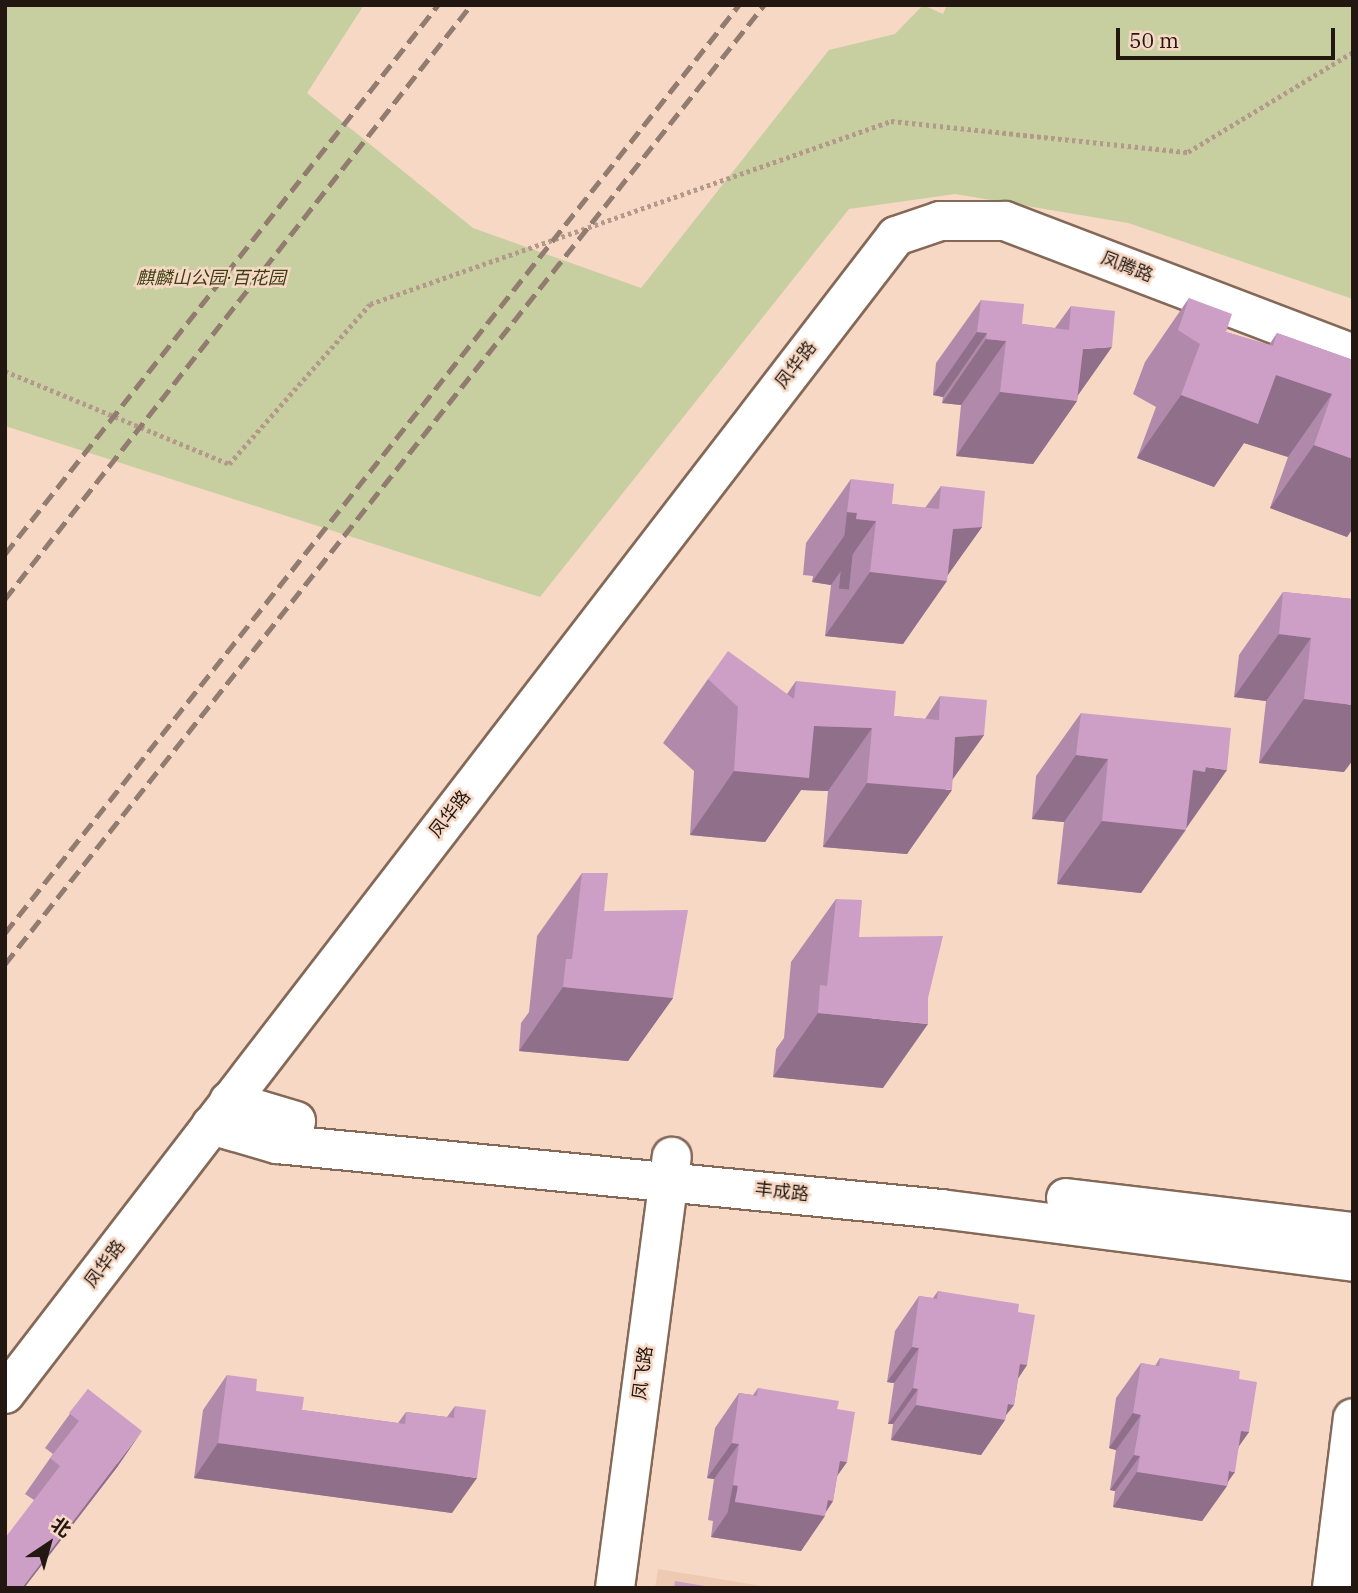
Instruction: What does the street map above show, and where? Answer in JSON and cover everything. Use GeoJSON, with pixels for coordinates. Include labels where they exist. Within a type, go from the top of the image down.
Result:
{"type":"FeatureCollection","features":[{"type":"Feature","properties":{"kind":"street","name":"凤腾路"},"geometry":{"type":"LineString","coordinates":[[896,236],[940,221],[1005,221],[1353,354]]}},
{"type":"Feature","properties":{"kind":"street","name":"凤华路"},"geometry":{"type":"LineString","coordinates":[[5,1394],[896,236]]}},
{"type":"Feature","properties":{"kind":"street","name":"丰成路"},"geometry":{"type":"LineString","coordinates":[[220,1113],[277,1144],[670,1169],[1353,1232]]}},
{"type":"Feature","properties":{"kind":"street","name":"丰成路"},"geometry":{"type":"LineString","coordinates":[[670,1169],[942,1209],[1353,1262]]}},
{"type":"Feature","properties":{"kind":"street","name":"凤飞路"},"geometry":{"type":"LineString","coordinates":[[615,1588],[670,1169]]}},
{"type":"Feature","properties":{"kind":"street"},"geometry":{"type":"LineString","coordinates":[[1332,1588],[1353,1418]]}},
{"type":"Feature","properties":{"kind":"path"},"geometry":{"type":"LineString","coordinates":[[5,371],[229,464],[370,304],[891,121],[1188,152],[1353,52]]}},
{"type":"Feature","properties":{"kind":"shaded area"},"geometry":{"type":"Polygon","coordinates":[[[658,1569],[774,1588],[655,1588],[658,1569]]]}},
{"type":"Feature","properties":{"kind":"green space","name":"麒麟山公园·百花园"},"geometry":{"type":"Polygon","coordinates":[[[5,5],[364,5],[307,93],[473,228],[641,288],[829,50],[895,34],[923,5],[943,14],[947,5],[1353,5],[1353,299],[1128,223],[955,194],[849,209],[540,597],[5,426],[5,5]]]}},
{"type":"Feature","properties":{"kind":"building"},"geometry":{"type":"Polygon","coordinates":[[[1189,298],[1232,314],[1226,332],[1273,346],[1277,333],[1353,360],[1353,459],[1314,445],[1332,394],[1276,375],[1258,424],[1181,395],[1200,344],[1178,330],[1189,298]]]}},
{"type":"Feature","properties":{"kind":"building"},"geometry":{"type":"Polygon","coordinates":[[[981,300],[1024,304],[1022,324],[1069,330],[1071,306],[1115,311],[1112,347],[1083,349],[1077,401],[1000,392],[1006,341],[986,339],[987,333],[977,332],[981,300]]]}},
{"type":"Feature","properties":{"kind":"building"},"geometry":{"type":"Polygon","coordinates":[[[851,479],[894,484],[892,504],[939,509],[941,486],[985,491],[982,527],[953,529],[947,581],[870,572],[876,521],[856,519],[857,513],[847,512],[851,479]]]}},
{"type":"Feature","properties":{"kind":"building"},"geometry":{"type":"Polygon","coordinates":[[[1283,592],[1353,599],[1353,705],[1304,699],[1311,638],[1279,634],[1283,592]]]}},
{"type":"Feature","properties":{"kind":"building"},"geometry":{"type":"Polygon","coordinates":[[[728,651],[794,699],[796,681],[896,691],[894,716],[939,720],[940,696],[987,700],[984,735],[955,737],[952,790],[867,783],[872,728],[814,726],[809,778],[734,771],[738,707],[708,679],[728,651]]]}},
{"type":"Feature","properties":{"kind":"building"},"geometry":{"type":"Polygon","coordinates":[[[1081,713],[1231,728],[1227,770],[1206,767],[1205,772],[1193,770],[1186,830],[1102,821],[1108,759],[1076,755],[1081,713]]]}},
{"type":"Feature","properties":{"kind":"building"},"geometry":{"type":"Polygon","coordinates":[[[582,873],[608,873],[604,911],[688,910],[673,998],[563,987],[566,959],[572,959],[582,873]]]}},
{"type":"Feature","properties":{"kind":"building"},"geometry":{"type":"Polygon","coordinates":[[[836,899],[862,900],[859,937],[943,936],[928,998],[928,1024],[818,1013],[820,985],[827,986],[836,899]]]}},
{"type":"Feature","properties":{"kind":"building"},"geometry":{"type":"Polygon","coordinates":[[[938,1291],[1019,1304],[1018,1312],[1035,1315],[1027,1365],[1020,1364],[1014,1405],[1008,1404],[1005,1420],[916,1405],[918,1389],[913,1388],[919,1348],[912,1347],[919,1296],[937,1299],[938,1291]]]}},
{"type":"Feature","properties":{"kind":"building"},"geometry":{"type":"Polygon","coordinates":[[[1160,1358],[1240,1371],[1239,1379],[1257,1382],[1249,1432],[1241,1431],[1235,1472],[1229,1471],[1227,1486],[1137,1472],[1140,1456],[1134,1455],[1141,1415],[1133,1413],[1141,1363],[1159,1366],[1160,1358]]]}},
{"type":"Feature","properties":{"kind":"building"},"geometry":{"type":"Polygon","coordinates":[[[227,1375],[257,1379],[256,1391],[304,1397],[302,1410],[405,1424],[406,1412],[454,1418],[455,1406],[486,1410],[477,1478],[218,1443],[227,1375]]]}},
{"type":"Feature","properties":{"kind":"building"},"geometry":{"type":"Polygon","coordinates":[[[758,1388],[839,1401],[837,1409],[855,1412],[847,1462],[840,1461],[833,1501],[828,1500],[825,1516],[735,1502],[738,1486],[733,1485],[739,1444],[732,1443],[739,1393],[757,1396],[758,1388]]]}},
{"type":"Feature","properties":{"kind":"building"},"geometry":{"type":"Polygon","coordinates":[[[88,1389],[142,1431],[22,1588],[5,1588],[5,1538],[60,1466],[50,1458],[79,1421],[69,1413],[88,1389]]]}},
{"type":"Feature","properties":{"kind":"building"},"geometry":{"type":"Polygon","coordinates":[[[675,1581],[717,1588],[674,1588],[675,1581]]]}},
{"type":"Feature","properties":{"kind":"railway"},"geometry":{"type":"LineString","coordinates":[[5,554],[438,5]]}},
{"type":"Feature","properties":{"kind":"railway"},"geometry":{"type":"LineString","coordinates":[[5,599],[471,5]]}},
{"type":"Feature","properties":{"kind":"railway"},"geometry":{"type":"LineString","coordinates":[[5,933],[739,5]]}},
{"type":"Feature","properties":{"kind":"railway"},"geometry":{"type":"LineString","coordinates":[[5,964],[764,5]]}}]}
